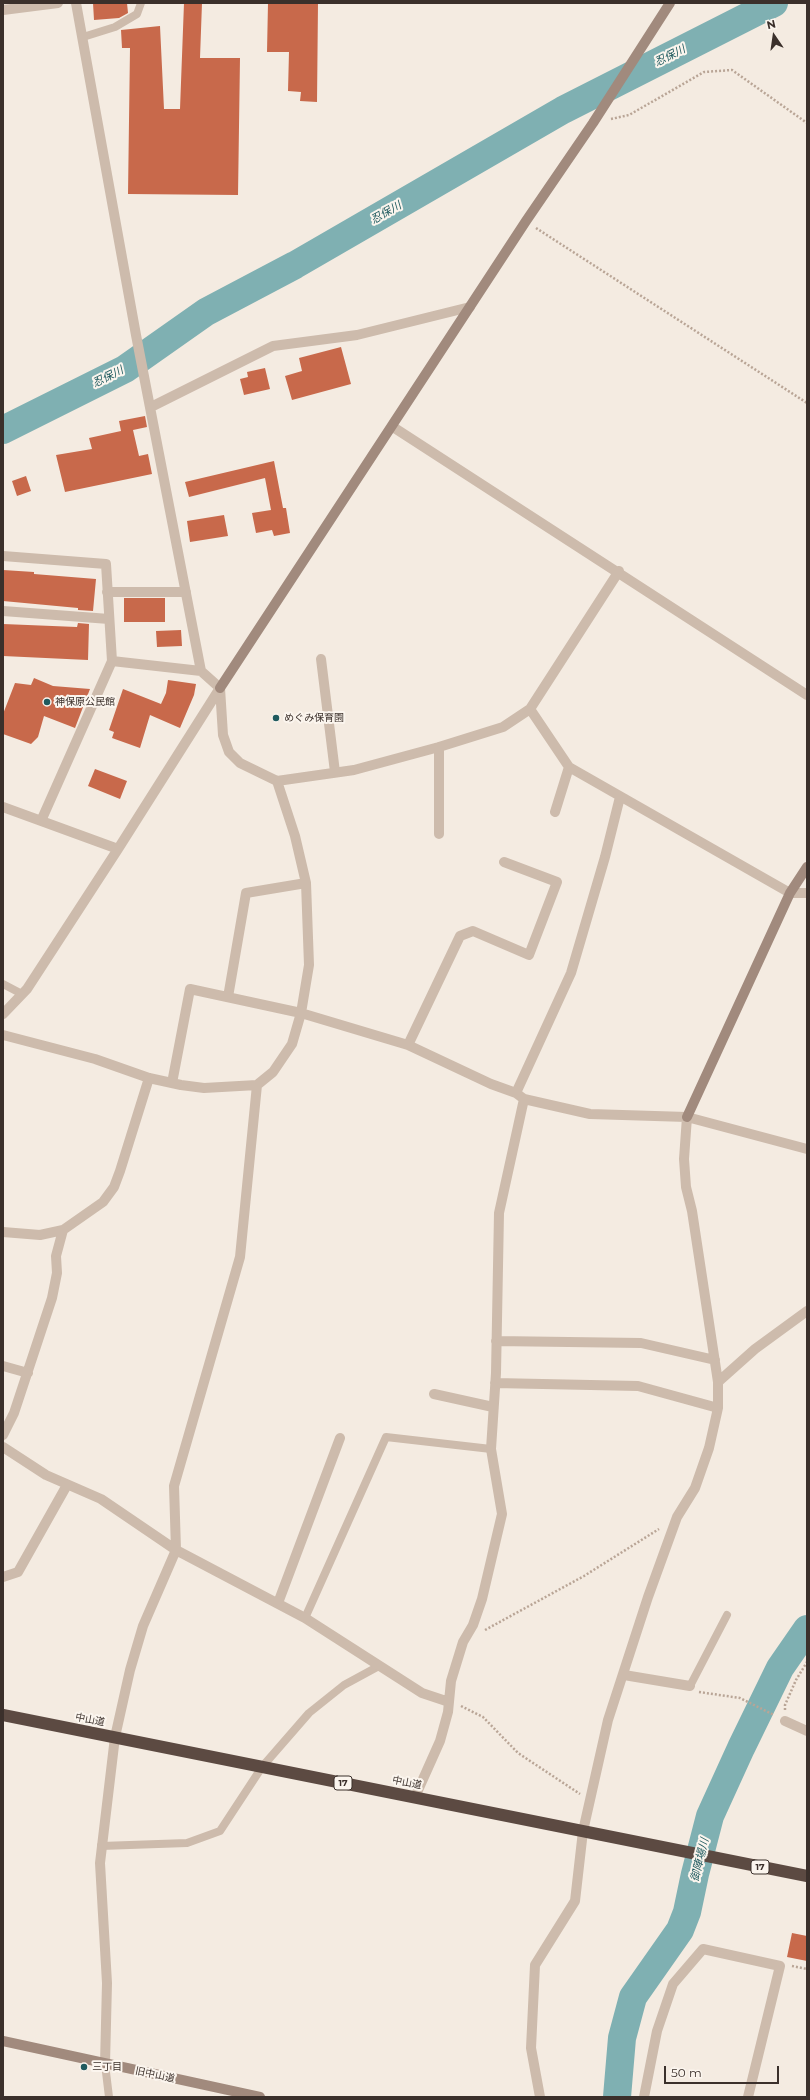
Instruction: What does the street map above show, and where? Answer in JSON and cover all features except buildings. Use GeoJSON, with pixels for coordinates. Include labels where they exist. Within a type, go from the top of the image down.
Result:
{"type":"FeatureCollection","features":[{"type":"Feature","properties":{"kind":"highway","name":"中山道"},"geometry":{"type":"LineString","coordinates":[[3,1715],[807,1876]]}},
{"type":"Feature","properties":{"kind":"street"},"geometry":{"type":"LineString","coordinates":[[3,10],[58,3]]}},
{"type":"Feature","properties":{"kind":"street"},"geometry":{"type":"LineString","coordinates":[[76,3],[136,335],[201,671]]}},
{"type":"Feature","properties":{"kind":"street"},"geometry":{"type":"LineString","coordinates":[[3,1014],[22,994],[118,850],[220,688],[393,427],[526,221],[593,123],[670,3]]}},
{"type":"Feature","properties":{"kind":"street"},"geometry":{"type":"LineString","coordinates":[[151,407],[273,346],[357,335],[470,306]]}},
{"type":"Feature","properties":{"kind":"street"},"geometry":{"type":"LineString","coordinates":[[393,427],[619,571],[807,695]]}},
{"type":"Feature","properties":{"kind":"street"},"geometry":{"type":"LineString","coordinates":[[3,556],[106,564],[112,661],[40,821]]}},
{"type":"Feature","properties":{"kind":"street"},"geometry":{"type":"LineString","coordinates":[[112,661],[201,671],[220,688],[223,735],[229,752],[240,763],[277,781],[354,770],[439,748],[503,727],[530,709],[619,571]]}},
{"type":"Feature","properties":{"kind":"street"},"geometry":{"type":"LineString","coordinates":[[107,592],[186,592]]}},
{"type":"Feature","properties":{"kind":"street"},"geometry":{"type":"LineString","coordinates":[[3,611],[109,619]]}},
{"type":"Feature","properties":{"kind":"street"},"geometry":{"type":"LineString","coordinates":[[321,659],[336,772]]}},
{"type":"Feature","properties":{"kind":"street"},"geometry":{"type":"LineString","coordinates":[[530,709],[570,767],[790,893],[807,893]]}},
{"type":"Feature","properties":{"kind":"street"},"geometry":{"type":"LineString","coordinates":[[439,748],[439,834]]}},
{"type":"Feature","properties":{"kind":"street"},"geometry":{"type":"LineString","coordinates":[[555,812],[570,767]]}},
{"type":"Feature","properties":{"kind":"street"},"geometry":{"type":"LineString","coordinates":[[3,1035],[95,1059],[149,1078],[204,1088],[257,1085],[273,1072],[292,1044],[301,1013],[309,965],[306,883],[295,836],[277,781]]}},
{"type":"Feature","properties":{"kind":"street"},"geometry":{"type":"LineString","coordinates":[[416,1797],[440,1741],[449,1702],[451,1681],[463,1642],[473,1625],[482,1600],[502,1514],[491,1449],[495,1383],[499,1213],[520,1096],[571,973],[605,857],[620,797]]}},
{"type":"Feature","properties":{"kind":"street"},"geometry":{"type":"LineString","coordinates":[[3,808],[118,850]]}},
{"type":"Feature","properties":{"kind":"street"},"geometry":{"type":"LineString","coordinates":[[408,1045],[460,936],[473,932],[529,955],[557,882],[504,862]]}},
{"type":"Feature","properties":{"kind":"street"},"geometry":{"type":"LineString","coordinates":[[540,2097],[531,2048],[535,1966],[575,1901],[583,1831],[608,1720],[624,1675],[648,1596],[677,1517],[695,1488],[709,1448],[718,1408],[718,1382],[715,1360],[692,1211],[686,1187],[684,1159],[687,1117],[790,893],[807,867]]}},
{"type":"Feature","properties":{"kind":"street"},"geometry":{"type":"LineString","coordinates":[[228,997],[246,893],[306,883]]}},
{"type":"Feature","properties":{"kind":"street"},"geometry":{"type":"LineString","coordinates":[[172,1082],[190,988],[301,1013],[408,1045],[520,1096],[590,1114],[687,1117],[807,1149]]}},
{"type":"Feature","properties":{"kind":"street"},"geometry":{"type":"LineString","coordinates":[[3,1232],[40,1235],[63,1230],[103,1202],[114,1187],[149,1078]]}},
{"type":"Feature","properties":{"kind":"street"},"geometry":{"type":"LineString","coordinates":[[105,2064],[107,1983],[100,1863],[115,1737],[130,1670],[143,1626],[176,1550],[174,1486],[240,1257],[257,1085]]}},
{"type":"Feature","properties":{"kind":"street"},"geometry":{"type":"LineString","coordinates":[[3,1435],[14,1413],[52,1298],[57,1273],[56,1256],[63,1230]]}},
{"type":"Feature","properties":{"kind":"street"},"geometry":{"type":"LineString","coordinates":[[718,1382],[755,1349],[807,1311]]}},
{"type":"Feature","properties":{"kind":"street"},"geometry":{"type":"LineString","coordinates":[[496,1341],[641,1343],[715,1360]]}},
{"type":"Feature","properties":{"kind":"street"},"geometry":{"type":"LineString","coordinates":[[3,1366],[28,1373]]}},
{"type":"Feature","properties":{"kind":"street"},"geometry":{"type":"LineString","coordinates":[[495,1383],[638,1386],[718,1408]]}},
{"type":"Feature","properties":{"kind":"street"},"geometry":{"type":"LineString","coordinates":[[434,1394],[493,1407]]}},
{"type":"Feature","properties":{"kind":"street"},"geometry":{"type":"LineString","coordinates":[[278,1603],[340,1438]]}},
{"type":"Feature","properties":{"kind":"street"},"geometry":{"type":"LineString","coordinates":[[3,1446],[46,1475],[101,1499],[176,1550],[305,1618],[422,1693],[449,1702]]}},
{"type":"Feature","properties":{"kind":"street"},"geometry":{"type":"LineString","coordinates":[[3,1577],[18,1572],[67,1485]]}},
{"type":"Feature","properties":{"kind":"street"},"geometry":{"type":"LineString","coordinates":[[624,1675],[690,1686]]}},
{"type":"Feature","properties":{"kind":"street"},"geometry":{"type":"LineString","coordinates":[[785,1721],[807,1731]]}},
{"type":"Feature","properties":{"kind":"street"},"geometry":{"type":"LineString","coordinates":[[646,2096],[657,2031],[673,1984],[703,1949],[780,1966],[748,2097]]}},
{"type":"Feature","properties":{"kind":"street","name":"旧中山道"},"geometry":{"type":"LineString","coordinates":[[3,2041],[260,2097]]}},
{"type":"Feature","properties":{"kind":"lane"},"geometry":{"type":"LineString","coordinates":[[82,37],[120,24],[136,14],[141,3]]}},
{"type":"Feature","properties":{"kind":"lane"},"geometry":{"type":"LineString","coordinates":[[3,984],[22,994]]}},
{"type":"Feature","properties":{"kind":"lane"},"geometry":{"type":"LineString","coordinates":[[305,1618],[386,1437],[491,1449]]}},
{"type":"Feature","properties":{"kind":"lane"},"geometry":{"type":"LineString","coordinates":[[690,1686],[727,1615]]}},
{"type":"Feature","properties":{"kind":"lane"},"geometry":{"type":"LineString","coordinates":[[101,1846],[186,1843],[220,1831],[262,1767],[309,1713],[344,1684],[379,1666]]}},
{"type":"Feature","properties":{"kind":"lane"},"geometry":{"type":"LineString","coordinates":[[105,2064],[109,2097]]}},
{"type":"Feature","properties":{"kind":"path"},"geometry":{"type":"LineString","coordinates":[[593,123],[629,115],[704,72],[732,70],[807,123]]}},
{"type":"Feature","properties":{"kind":"path"},"geometry":{"type":"LineString","coordinates":[[526,221],[807,403]]}},
{"type":"Feature","properties":{"kind":"path"},"geometry":{"type":"LineString","coordinates":[[484,1631],[584,1576],[677,1517]]}},
{"type":"Feature","properties":{"kind":"path"},"geometry":{"type":"LineString","coordinates":[[785,1721],[785,1704],[796,1680],[807,1662]]}},
{"type":"Feature","properties":{"kind":"path"},"geometry":{"type":"LineString","coordinates":[[690,1686],[693,1692],[740,1698],[775,1716]]}},
{"type":"Feature","properties":{"kind":"path"},"geometry":{"type":"LineString","coordinates":[[449,1702],[462,1706],[483,1717],[518,1753],[590,1801]]}},
{"type":"Feature","properties":{"kind":"waterway","name":"忍保川"},"geometry":{"type":"LineString","coordinates":[[3,430],[125,369],[206,312],[295,265],[563,110],[774,3]]}},
{"type":"Feature","properties":{"kind":"waterway","name":"御陣場川"},"geometry":{"type":"LineString","coordinates":[[617,2097],[622,2038],[633,1997],[680,1930],[687,1912],[710,1816],[780,1668],[807,1629]]}},
{"type":"Feature","properties":{"kind":"place","name":"神保原公民館"},"geometry":{"type":"Point","coordinates":[47,702]}},
{"type":"Feature","properties":{"kind":"place","name":"めぐみ保育園"},"geometry":{"type":"Point","coordinates":[276,718]}},
{"type":"Feature","properties":{"kind":"place","name":"三丁目"},"geometry":{"type":"Point","coordinates":[84,2067]}}]}
